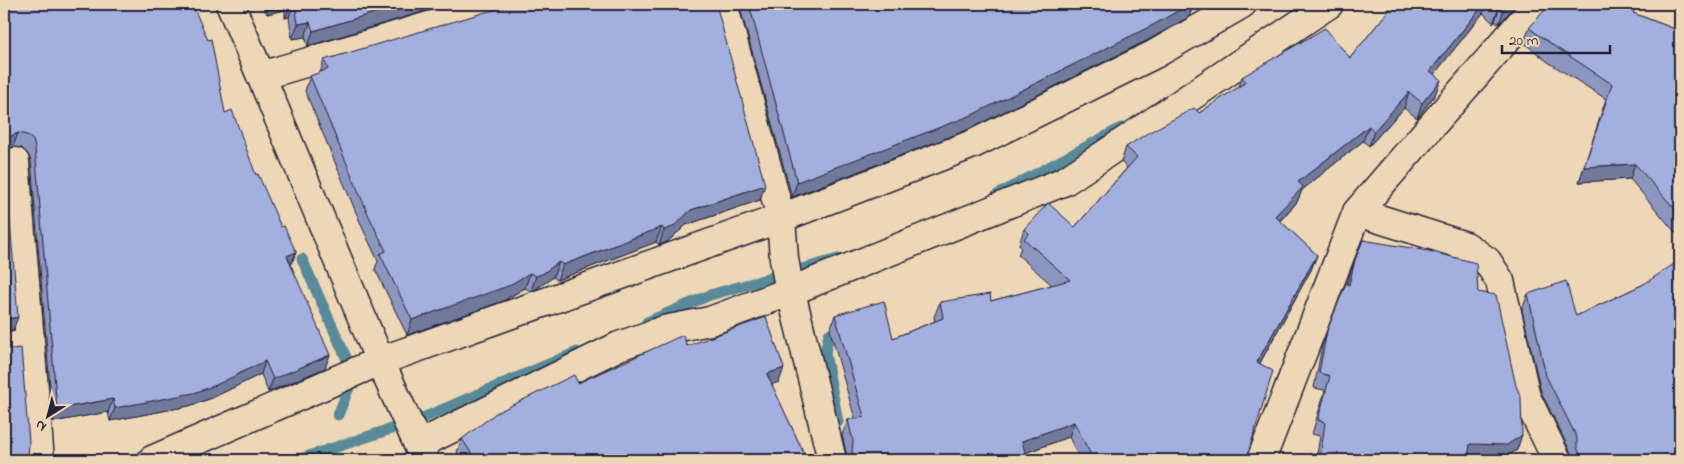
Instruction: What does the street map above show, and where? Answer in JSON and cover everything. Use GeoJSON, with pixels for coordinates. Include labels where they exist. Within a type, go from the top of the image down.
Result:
{"type":"FeatureCollection","features":[{"type":"Feature","properties":{"kind":"street"},"geometry":{"type":"LineString","coordinates":[[230,4],[380,361],[415,437],[619,346],[664,330],[710,321],[788,275],[1064,181],[1329,4]]}},
{"type":"Feature","properties":{"kind":"street"},"geometry":{"type":"LineString","coordinates":[[261,76],[503,4]]}},
{"type":"Feature","properties":{"kind":"street"},"geometry":{"type":"LineString","coordinates":[[723,4],[781,218],[788,275],[832,460]]}},
{"type":"Feature","properties":{"kind":"street"},"geometry":{"type":"LineString","coordinates":[[152,460],[380,361],[781,218],[973,144],[1154,54],[1242,4]]}},
{"type":"Feature","properties":{"kind":"street"},"geometry":{"type":"LineString","coordinates":[[1261,460],[1356,212],[1537,4]]}},
{"type":"Feature","properties":{"kind":"street"},"geometry":{"type":"LineString","coordinates":[[14,162],[17,346],[40,460]]}},
{"type":"Feature","properties":{"kind":"street"},"geometry":{"type":"LineString","coordinates":[[1356,212],[1466,246],[1487,261],[1500,281],[1526,397],[1557,460]]}},
{"type":"Feature","properties":{"kind":"building"},"geometry":{"type":"Polygon","coordinates":[[[4,4],[192,4],[208,40],[211,39],[225,113],[232,110],[256,175],[258,174],[281,227],[284,226],[296,252],[287,256],[330,355],[273,379],[265,361],[216,385],[194,393],[115,408],[113,399],[57,409],[35,148],[33,140],[27,135],[18,133],[11,136],[6,142],[4,150],[4,4]]]}},
{"type":"Feature","properties":{"kind":"building"},"geometry":{"type":"Polygon","coordinates":[[[295,4],[404,4],[313,31],[310,22],[298,24],[295,4]]]}},
{"type":"Feature","properties":{"kind":"building"},"geometry":{"type":"Polygon","coordinates":[[[513,4],[716,4],[765,185],[691,210],[673,227],[664,230],[662,227],[563,265],[559,262],[542,274],[536,276],[530,273],[508,286],[412,320],[380,254],[386,251],[368,214],[310,76],[328,69],[324,60],[513,4]]]}},
{"type":"Feature","properties":{"kind":"building"},"geometry":{"type":"Polygon","coordinates":[[[749,4],[1190,4],[1153,25],[972,115],[797,182],[749,4]]]}},
{"type":"Feature","properties":{"kind":"building"},"geometry":{"type":"Polygon","coordinates":[[[1394,4],[1484,4],[1430,71],[1441,80],[1422,103],[1409,92],[1374,131],[1369,126],[1298,182],[1303,187],[1275,216],[1317,255],[1257,362],[1273,371],[1246,460],[1220,458],[1219,460],[1090,460],[1090,453],[1074,422],[1022,441],[1027,460],[854,460],[852,451],[853,441],[848,420],[864,417],[835,315],[884,301],[893,338],[943,318],[940,302],[990,294],[991,301],[1070,280],[1024,239],[1029,233],[1024,229],[1048,203],[1075,227],[1137,157],[1126,147],[1194,108],[1199,113],[1246,82],[1242,77],[1325,28],[1350,58],[1394,4]]]}},
{"type":"Feature","properties":{"kind":"building"},"geometry":{"type":"Polygon","coordinates":[[[1494,4],[1509,4],[1504,9],[1494,4]]]}},
{"type":"Feature","properties":{"kind":"building"},"geometry":{"type":"Polygon","coordinates":[[[1550,4],[1629,4],[1636,6],[1633,13],[1680,31],[1680,215],[1635,164],[1584,167],[1612,84],[1529,28],[1550,4]]]}},
{"type":"Feature","properties":{"kind":"building"},"geometry":{"type":"Polygon","coordinates":[[[4,150],[18,317],[4,320],[4,150]]]}},
{"type":"Feature","properties":{"kind":"building"},"geometry":{"type":"Polygon","coordinates":[[[1363,240],[1429,251],[1476,263],[1478,292],[1496,295],[1516,386],[1521,397],[1522,435],[1507,445],[1470,444],[1468,460],[1320,460],[1325,422],[1318,420],[1330,376],[1319,373],[1327,331],[1346,283],[1349,285],[1355,260],[1363,240]]]}},
{"type":"Feature","properties":{"kind":"building"},"geometry":{"type":"Polygon","coordinates":[[[1680,260],[1680,453],[1667,460],[1584,460],[1577,448],[1577,438],[1546,376],[1528,294],[1566,281],[1576,316],[1644,284],[1680,260]]]}},
{"type":"Feature","properties":{"kind":"building"},"geometry":{"type":"Polygon","coordinates":[[[766,317],[784,368],[767,374],[807,460],[476,460],[462,439],[496,413],[574,375],[578,383],[683,335],[687,346],[766,317]]]}},
{"type":"Feature","properties":{"kind":"building"},"geometry":{"type":"Polygon","coordinates":[[[4,348],[21,348],[29,442],[28,458],[4,460],[4,348]]]}},
{"type":"Feature","properties":{"kind":"waterway"},"geometry":{"type":"LineString","coordinates":[[997,195],[1121,128]]}},
{"type":"Feature","properties":{"kind":"waterway"},"geometry":{"type":"LineString","coordinates":[[302,259],[354,375],[338,415]]}},
{"type":"Feature","properties":{"kind":"waterway"},"geometry":{"type":"LineString","coordinates":[[647,322],[710,295],[838,259]]}},
{"type":"Feature","properties":{"kind":"waterway"},"geometry":{"type":"LineString","coordinates":[[829,334],[825,353],[838,422]]}},
{"type":"Feature","properties":{"kind":"waterway"},"geometry":{"type":"LineString","coordinates":[[297,460],[418,420],[577,352]]}}]}
